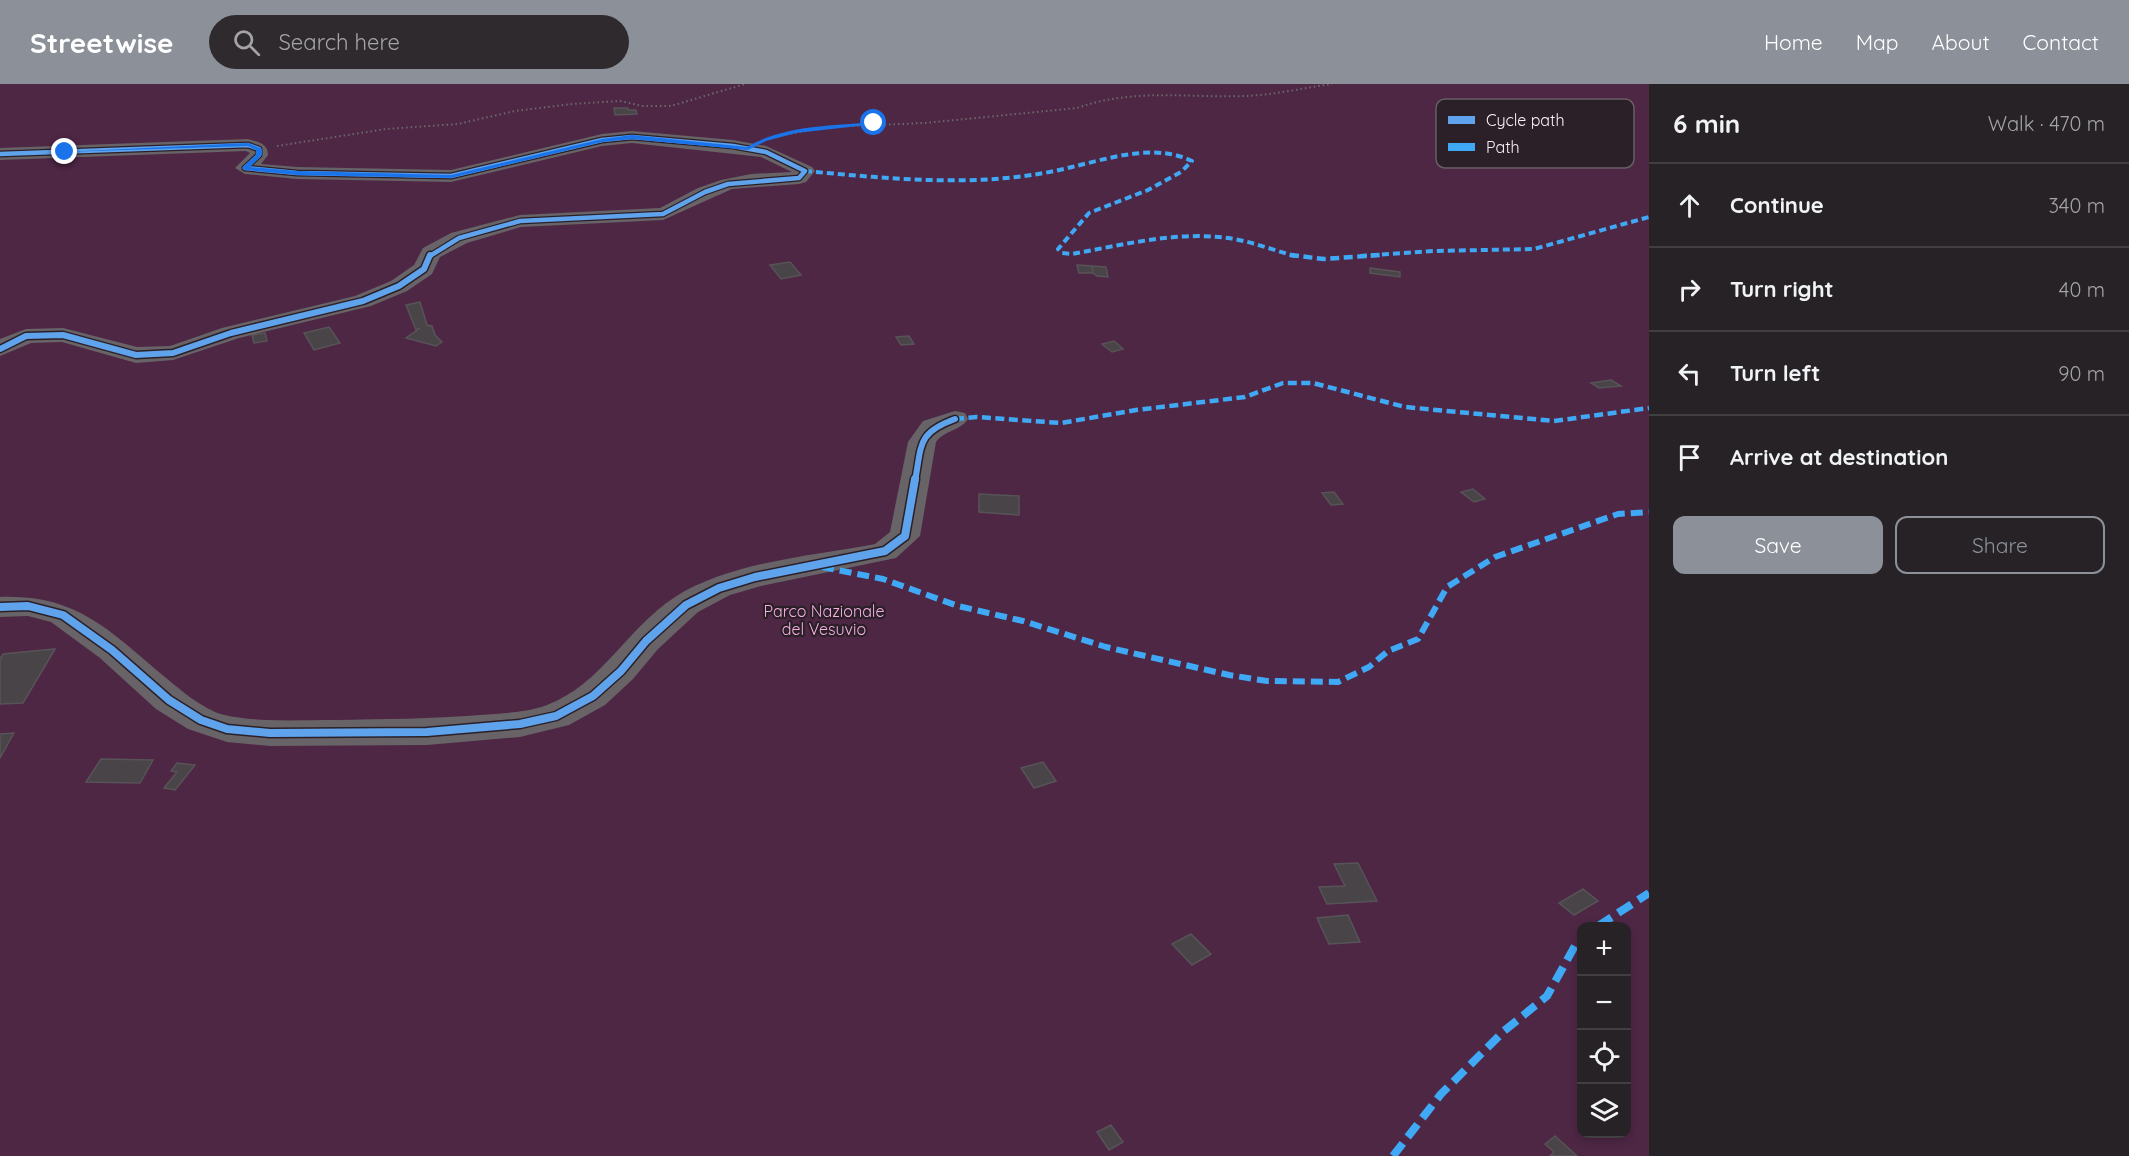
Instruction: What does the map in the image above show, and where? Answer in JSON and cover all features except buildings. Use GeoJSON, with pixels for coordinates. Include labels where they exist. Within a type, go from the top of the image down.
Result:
{"type":"FeatureCollection","features":[{"type":"Feature","properties":{"kind":"street"},"geometry":{"type":"LineString","coordinates":[[0,154],[248,145],[259,149],[259,155],[245,168],[297,173],[451,176],[602,141],[632,137],[748,148],[766,152],[805,171],[799,178],[740,181],[705,192],[684,207],[663,214],[520,221],[469,235],[431,253],[424,269],[399,286],[363,301],[231,333],[173,353],[136,355],[63,335],[26,336],[0,349]]}},
{"type":"Feature","properties":{"kind":"street"},"geometry":{"type":"LineString","coordinates":[[0,607],[28,606],[63,615],[112,650],[169,700],[201,720],[227,729],[270,733],[428,732],[520,724],[556,716],[593,696],[621,671],[646,640],[686,605],[719,588],[787,569],[885,551],[905,536],[922,442],[933,427],[955,419]]}},
{"type":"Feature","properties":{"kind":"path"},"geometry":{"type":"LineString","coordinates":[[259,149],[386,129],[458,124],[515,111],[573,104],[620,101],[642,106],[671,106],[745,84]]}},
{"type":"Feature","properties":{"kind":"path"},"geometry":{"type":"LineString","coordinates":[[748,148],[764,140],[827,126],[925,123],[1077,108],[1095,100],[1154,92],[1274,95],[1291,89],[1332,84]]}},
{"type":"Feature","properties":{"kind":"green space","name":"Parco Nazionale del Vesuvio"},"geometry":{"type":"Polygon","coordinates":[[[0,84],[1649,84],[1649,1156],[0,1156],[0,84]]]}},
{"type":"Feature","properties":{"kind":"marked path"},"geometry":{"type":"LineString","coordinates":[[805,171],[868,177],[964,181],[1026,176],[1145,153],[1164,152],[1192,161],[1181,172],[1148,190],[1120,203],[1089,213],[1076,225],[1058,249],[1062,253],[1072,254],[1157,239],[1207,236],[1230,238],[1297,257],[1324,259],[1433,251],[1534,249],[1649,217]]}},
{"type":"Feature","properties":{"kind":"marked path"},"geometry":{"type":"LineString","coordinates":[[955,419],[977,417],[1033,423],[1061,423],[1136,410],[1245,397],[1283,383],[1313,383],[1405,407],[1554,421],[1649,408]]}},
{"type":"Feature","properties":{"kind":"marked path"},"geometry":{"type":"LineString","coordinates":[[822,567],[883,579],[958,606],[1023,621],[1106,647],[1229,675],[1267,681],[1338,682],[1369,667],[1388,651],[1418,639],[1433,608],[1447,587],[1495,557],[1618,514],[1649,512]]}},
{"type":"Feature","properties":{"kind":"marked path"},"geometry":{"type":"LineString","coordinates":[[1604,922],[1649,893]]}},
{"type":"Feature","properties":{"kind":"marked path"},"geometry":{"type":"LineString","coordinates":[[1393,1156],[1441,1094],[1504,1031],[1547,996],[1577,943]]}},
{"type":"Feature","properties":{"kind":"cycle path"},"geometry":{"type":"LineString","coordinates":[[0,154],[248,145],[259,149],[259,155],[245,168],[297,173],[451,176],[602,140],[632,137],[733,146],[766,152],[805,171],[799,178],[751,180],[716,187],[663,214],[520,221],[459,238],[431,253],[424,269],[399,286],[363,301],[231,333],[173,353],[136,355],[63,335],[26,336],[0,349]]}},
{"type":"Feature","properties":{"kind":"cycle path"},"geometry":{"type":"LineString","coordinates":[[0,607],[28,606],[63,615],[112,650],[169,700],[201,720],[227,729],[270,733],[427,732],[520,724],[556,716],[593,696],[621,671],[646,641],[686,605],[719,588],[755,577],[885,551],[905,536],[922,442],[933,427],[955,419]]}},
{"type":"Feature","properties":{"kind":"route"},"geometry":{"type":"LineString","coordinates":[[65,152],[248,145],[259,149],[259,155],[245,168],[297,173],[451,176],[602,141],[632,137],[748,148],[764,140],[795,131],[874,123]]}}]}
